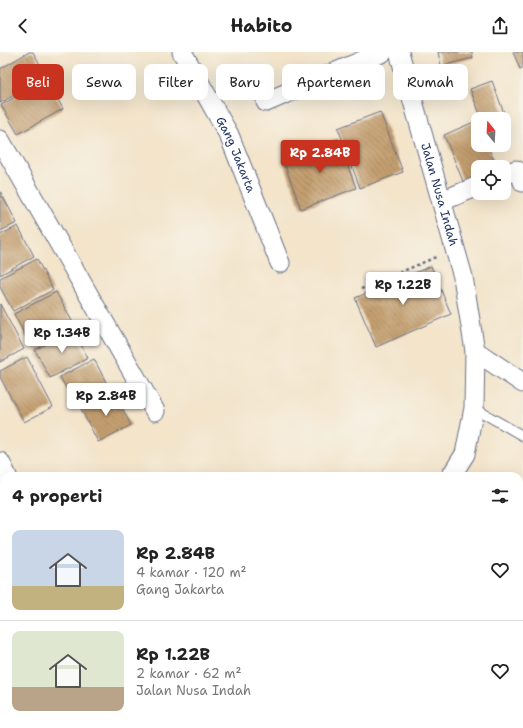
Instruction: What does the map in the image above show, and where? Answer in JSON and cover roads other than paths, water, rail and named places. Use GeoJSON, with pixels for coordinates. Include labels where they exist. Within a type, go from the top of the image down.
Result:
{"type":"FeatureCollection","features":[{"type":"Feature","properties":{"kind":"street","name":"Gang Jakarta"},"geometry":{"type":"LineString","coordinates":[[182,52],[229,135],[280,263]]}},
{"type":"Feature","properties":{"kind":"street"},"geometry":{"type":"LineString","coordinates":[[266,102],[383,52]]}},
{"type":"Feature","properties":{"kind":"street","name":"Jalan Nusa Indah"},"geometry":{"type":"LineString","coordinates":[[399,52],[463,277],[476,351],[474,408],[465,454],[453,472]]}},
{"type":"Feature","properties":{"kind":"street"},"geometry":{"type":"LineString","coordinates":[[0,140],[155,411]]}},
{"type":"Feature","properties":{"kind":"street"},"geometry":{"type":"LineString","coordinates":[[511,172],[516,170],[521,174],[523,182]]}},
{"type":"Feature","properties":{"kind":"street"},"geometry":{"type":"LineString","coordinates":[[442,201],[471,189]]}},
{"type":"Feature","properties":{"kind":"street"},"geometry":{"type":"LineString","coordinates":[[476,351],[523,383]]}},
{"type":"Feature","properties":{"kind":"street"},"geometry":{"type":"LineString","coordinates":[[0,462],[5,472]]}},
{"type":"Feature","properties":{"kind":"lane"},"geometry":{"type":"LineString","coordinates":[[474,408],[523,436]]}}]}
